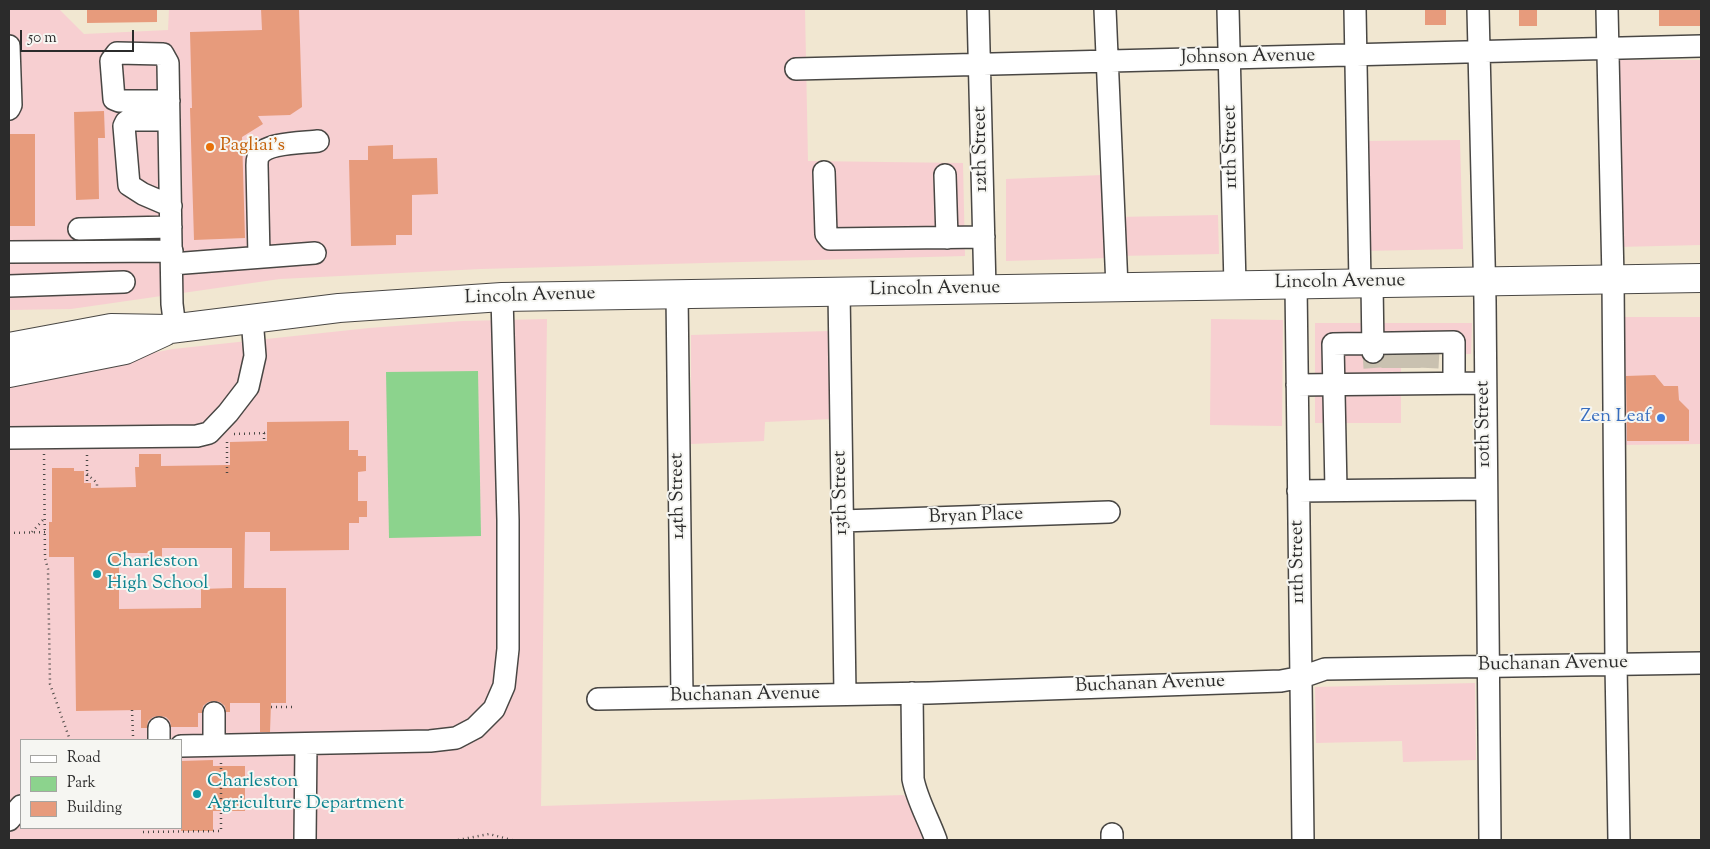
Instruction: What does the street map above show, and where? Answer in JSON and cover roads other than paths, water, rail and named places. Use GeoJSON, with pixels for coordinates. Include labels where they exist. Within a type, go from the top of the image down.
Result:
{"type":"FeatureCollection","features":[{"type":"Feature","properties":{"kind":"main road","name":"Lincoln Avenue"},"geometry":{"type":"LineString","coordinates":[[9,347],[111,328],[173,329],[339,308],[502,297],[1701,278]]}},
{"type":"Feature","properties":{"kind":"main road","name":"Lincoln Avenue"},"geometry":{"type":"LineString","coordinates":[[9,372],[125,350],[173,329]]}},
{"type":"Feature","properties":{"kind":"street","name":"12th Street"},"geometry":{"type":"LineString","coordinates":[[978,9],[985,289]]}},
{"type":"Feature","properties":{"kind":"street"},"geometry":{"type":"LineString","coordinates":[[1106,9],[1116,287]]}},
{"type":"Feature","properties":{"kind":"street","name":"11th Street"},"geometry":{"type":"LineString","coordinates":[[1228,9],[1235,285]]}},
{"type":"Feature","properties":{"kind":"street"},"geometry":{"type":"LineString","coordinates":[[1354,9],[1366,283],[1401,362]]}},
{"type":"Feature","properties":{"kind":"street","name":"10th Street"},"geometry":{"type":"LineString","coordinates":[[1478,9],[1485,281],[1490,840]]}},
{"type":"Feature","properties":{"kind":"street"},"geometry":{"type":"LineString","coordinates":[[1606,9],[1613,279],[1619,840]]}},
{"type":"Feature","properties":{"kind":"street"},"geometry":{"type":"LineString","coordinates":[[9,46],[11,105],[9,109]]}},
{"type":"Feature","properties":{"kind":"street","name":"Johnson Avenue"},"geometry":{"type":"LineString","coordinates":[[796,69],[1701,46]]}},
{"type":"Feature","properties":{"kind":"street"},"geometry":{"type":"LineString","coordinates":[[171,206],[143,194],[129,185],[124,126],[129,120],[169,111],[171,206],[171,227],[172,257],[172,304],[173,329]]}},
{"type":"Feature","properties":{"kind":"street"},"geometry":{"type":"LineString","coordinates":[[259,257],[258,156],[278,145],[318,141]]}},
{"type":"Feature","properties":{"kind":"street"},"geometry":{"type":"LineString","coordinates":[[824,172],[826,234],[830,239],[984,237]]}},
{"type":"Feature","properties":{"kind":"street"},"geometry":{"type":"LineString","coordinates":[[946,175],[947,238]]}},
{"type":"Feature","properties":{"kind":"street"},"geometry":{"type":"LineString","coordinates":[[79,229],[171,227]]}},
{"type":"Feature","properties":{"kind":"street"},"geometry":{"type":"LineString","coordinates":[[9,252],[172,257],[259,257],[315,253]]}},
{"type":"Feature","properties":{"kind":"street"},"geometry":{"type":"LineString","coordinates":[[9,286],[124,282]]}},
{"type":"Feature","properties":{"kind":"street","name":"11th Street"},"geometry":{"type":"LineString","coordinates":[[1296,284],[1303,840]]}},
{"type":"Feature","properties":{"kind":"street","name":"13th Street"},"geometry":{"type":"LineString","coordinates":[[839,291],[845,694]]}},
{"type":"Feature","properties":{"kind":"street","name":"14th Street"},"geometry":{"type":"LineString","coordinates":[[677,294],[682,697]]}},
{"type":"Feature","properties":{"kind":"street"},"geometry":{"type":"LineString","coordinates":[[182,746],[217,750],[306,744],[430,742],[456,738],[475,728],[494,709],[504,686],[508,649],[508,520],[502,297]]}},
{"type":"Feature","properties":{"kind":"street"},"geometry":{"type":"LineString","coordinates":[[11,437],[197,436],[209,433],[228,413],[248,386],[255,356],[252,318]]}},
{"type":"Feature","properties":{"kind":"street"},"geometry":{"type":"LineString","coordinates":[[1297,385],[1334,385],[1454,342],[1454,383]]}},
{"type":"Feature","properties":{"kind":"street"},"geometry":{"type":"LineString","coordinates":[[1336,490],[1333,344],[1401,362],[1454,383],[1485,383]]}},
{"type":"Feature","properties":{"kind":"street"},"geometry":{"type":"LineString","coordinates":[[1298,491],[1486,489]]}},
{"type":"Feature","properties":{"kind":"street","name":"Bryan Place"},"geometry":{"type":"LineString","coordinates":[[842,521],[1109,512]]}},
{"type":"Feature","properties":{"kind":"street","name":"Buchanan Avenue"},"geometry":{"type":"LineString","coordinates":[[598,699],[912,693],[1281,681],[1325,670],[1701,663]]}},
{"type":"Feature","properties":{"kind":"street"},"geometry":{"type":"LineString","coordinates":[[912,693],[913,779],[915,789],[936,840]]}},
{"type":"Feature","properties":{"kind":"street"},"geometry":{"type":"LineString","coordinates":[[214,713],[217,750]]}},
{"type":"Feature","properties":{"kind":"street"},"geometry":{"type":"LineString","coordinates":[[306,744],[306,840]]}},
{"type":"Feature","properties":{"kind":"street"},"geometry":{"type":"LineString","coordinates":[[9,820],[20,807]]}},
{"type":"Feature","properties":{"kind":"tunnel"},"geometry":{"type":"LineString","coordinates":[[1428,368],[1429,350]]}},
{"type":"Feature","properties":{"kind":"tunnel"},"geometry":{"type":"LineString","coordinates":[[1410,351],[1410,368]]}},
{"type":"Feature","properties":{"kind":"tunnel"},"geometry":{"type":"LineString","coordinates":[[1373,352],[1374,368]]}},
{"type":"Feature","properties":{"kind":"tunnel"},"geometry":{"type":"LineString","coordinates":[[1392,353],[1392,368]]}},
{"type":"Feature","properties":{"kind":"place","name":"Pagliai's"},"geometry":{"type":"Point","coordinates":[210,147]}},
{"type":"Feature","properties":{"kind":"place","name":"Zen Leaf"},"geometry":{"type":"Point","coordinates":[1661,418]}},
{"type":"Feature","properties":{"kind":"place","name":"Charleston High School"},"geometry":{"type":"Point","coordinates":[97,574]}},
{"type":"Feature","properties":{"kind":"place","name":"Charleston Agriculture Department"},"geometry":{"type":"Point","coordinates":[197,794]}}]}
